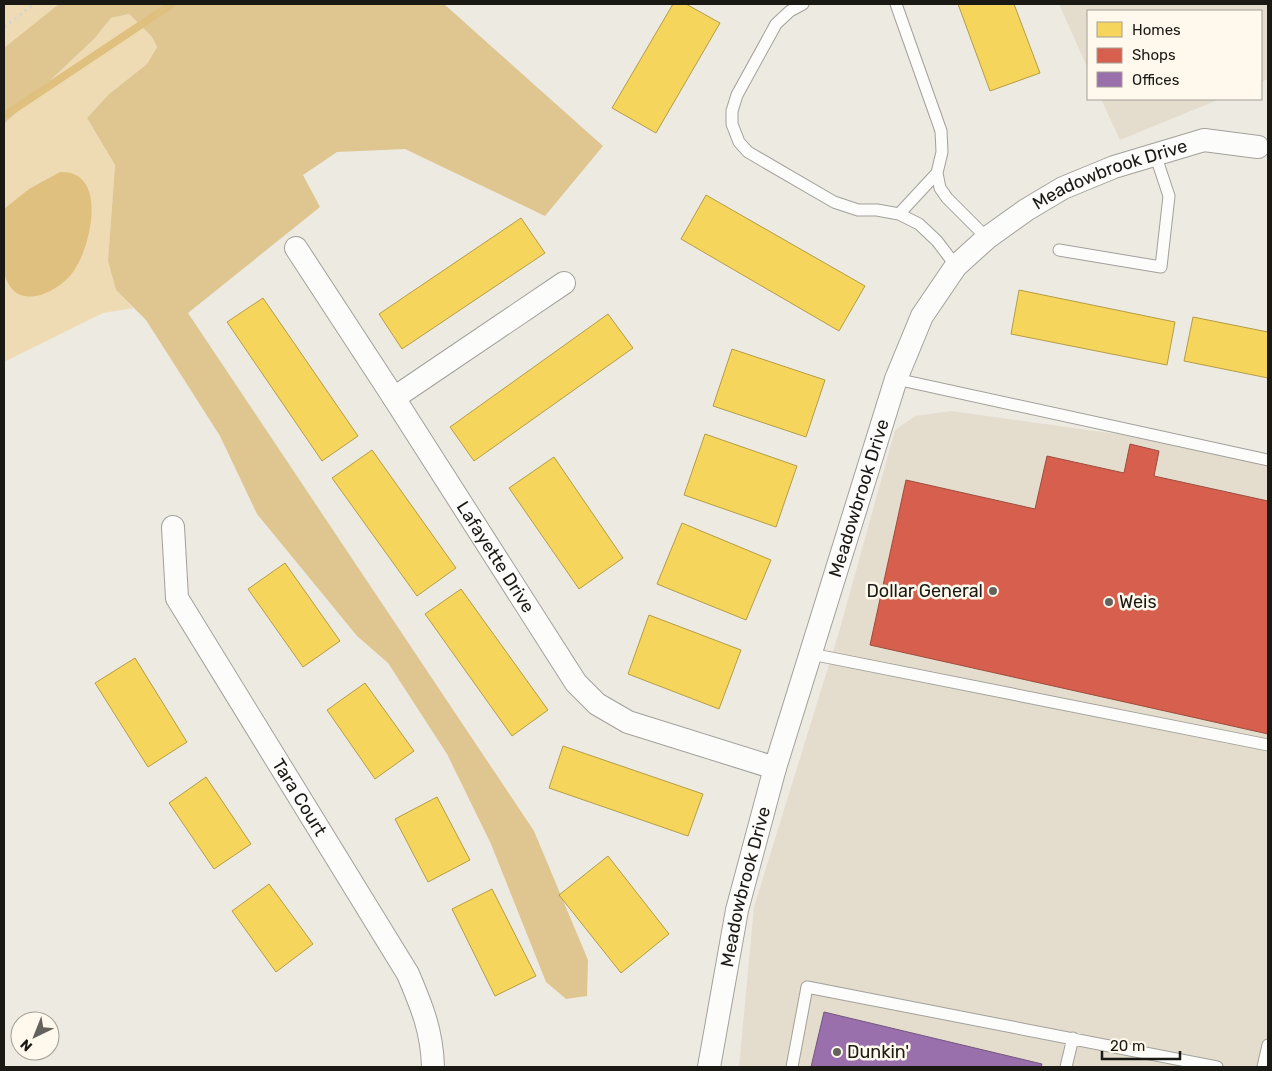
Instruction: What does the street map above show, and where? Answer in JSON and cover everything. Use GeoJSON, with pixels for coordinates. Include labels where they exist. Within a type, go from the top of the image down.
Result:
{"type":"FeatureCollection","features":[{"type":"Feature","properties":{"kind":"street","name":"Meadowbrook Drive"},"geometry":{"type":"LineString","coordinates":[[709,1067],[737,910],[775,768],[896,379],[922,316],[956,266],[987,238],[1026,210],[1063,188],[1114,166],[1204,140],[1258,147]]}},
{"type":"Feature","properties":{"kind":"street","name":"Lafayette Drive"},"geometry":{"type":"LineString","coordinates":[[296,248],[576,683],[597,704],[628,722],[775,768]]}},
{"type":"Feature","properties":{"kind":"street"},"geometry":{"type":"LineString","coordinates":[[394,398],[564,283]]}},
{"type":"Feature","properties":{"kind":"street","name":"Tara Court"},"geometry":{"type":"LineString","coordinates":[[173,526],[177,598],[408,974],[424,1013],[432,1051],[432,1067]]}},
{"type":"Feature","properties":{"kind":"lane"},"geometry":{"type":"LineString","coordinates":[[803,4],[790,11],[776,24],[737,95],[732,110],[732,124],[739,142],[748,152],[834,202],[858,210],[877,210],[899,214],[919,224],[937,241],[956,266]]}},
{"type":"Feature","properties":{"kind":"lane"},"geometry":{"type":"LineString","coordinates":[[896,4],[942,131],[942,152],[937,174],[940,188],[947,198],[987,238]]}},
{"type":"Feature","properties":{"kind":"lane"},"geometry":{"type":"LineString","coordinates":[[1058,250],[1162,267],[1169,196],[1155,154]]}},
{"type":"Feature","properties":{"kind":"lane"},"geometry":{"type":"LineString","coordinates":[[899,214],[937,174]]}},
{"type":"Feature","properties":{"kind":"lane"},"geometry":{"type":"LineString","coordinates":[[896,379],[1268,460]]}},
{"type":"Feature","properties":{"kind":"lane"},"geometry":{"type":"LineString","coordinates":[[810,654],[1268,745]]}},
{"type":"Feature","properties":{"kind":"lane"},"geometry":{"type":"LineString","coordinates":[[792,1067],[807,987],[1217,1067]]}},
{"type":"Feature","properties":{"kind":"lane"},"geometry":{"type":"LineString","coordinates":[[1066,1067],[1072,1038]]}},
{"type":"Feature","properties":{"kind":"lane"},"geometry":{"type":"LineString","coordinates":[[1264,1067],[1268,1044]]}},
{"type":"Feature","properties":{"kind":"path"},"geometry":{"type":"LineString","coordinates":[[4,27],[34,4]]}},
{"type":"Feature","properties":{"kind":"shaded area"},"geometry":{"type":"Polygon","coordinates":[[[4,4],[88,4],[4,70],[4,4]]]}},
{"type":"Feature","properties":{"kind":"shaded area"},"geometry":{"type":"Polygon","coordinates":[[[59,4],[444,4],[603,146],[545,216],[405,149],[337,152],[303,175],[320,207],[188,313],[534,831],[588,960],[587,996],[566,999],[546,982],[491,844],[447,754],[388,663],[357,636],[257,514],[220,436],[146,320],[116,290],[108,261],[115,165],[87,118],[109,94],[147,64],[157,47],[152,37],[129,14],[111,18],[94,39],[4,124],[4,48],[59,4]]]}},
{"type":"Feature","properties":{"kind":"shaded area"},"geometry":{"type":"Polygon","coordinates":[[[1059,4],[1268,4],[1268,79],[1262,82],[1262,10],[1087,10],[1087,67],[1059,4]]]}},
{"type":"Feature","properties":{"kind":"shaded area"},"geometry":{"type":"Polygon","coordinates":[[[129,14],[152,37],[157,47],[147,64],[109,94],[87,118],[115,165],[108,261],[116,290],[133,308],[103,313],[4,362],[4,124],[94,39],[111,18],[129,14]]]}},
{"type":"Feature","properties":{"kind":"shaded area"},"geometry":{"type":"Polygon","coordinates":[[[1101,100],[1218,100],[1120,140],[1101,100]]]}},
{"type":"Feature","properties":{"kind":"shaded area"},"geometry":{"type":"Polygon","coordinates":[[[60,172],[75,175],[85,183],[90,196],[92,212],[90,229],[80,261],[65,281],[45,293],[25,296],[16,292],[9,284],[4,271],[4,209],[29,189],[60,172]]]}},
{"type":"Feature","properties":{"kind":"shaded area"},"geometry":{"type":"Polygon","coordinates":[[[951,411],[1268,455],[1268,1067],[739,1067],[754,907],[839,632],[895,430],[915,416],[951,411]]]}},
{"type":"Feature","properties":{"kind":"building: Homes"},"geometry":{"type":"Polygon","coordinates":[[[673,4],[686,4],[720,23],[656,133],[612,108],[673,4]]]}},
{"type":"Feature","properties":{"kind":"building: Homes"},"geometry":{"type":"Polygon","coordinates":[[[958,4],[1014,4],[1040,73],[990,91],[958,4]]]}},
{"type":"Feature","properties":{"kind":"building: Homes"},"geometry":{"type":"Polygon","coordinates":[[[706,195],[865,286],[839,331],[681,239],[706,195]]]}},
{"type":"Feature","properties":{"kind":"building: Homes"},"geometry":{"type":"Polygon","coordinates":[[[521,218],[545,253],[402,349],[379,314],[521,218]]]}},
{"type":"Feature","properties":{"kind":"building: Homes"},"geometry":{"type":"Polygon","coordinates":[[[1019,290],[1175,322],[1167,365],[1011,334],[1019,290]]]}},
{"type":"Feature","properties":{"kind":"building: Homes"},"geometry":{"type":"Polygon","coordinates":[[[263,298],[358,436],[322,461],[227,322],[263,298]]]}},
{"type":"Feature","properties":{"kind":"building: Homes"},"geometry":{"type":"Polygon","coordinates":[[[608,314],[633,348],[474,461],[450,427],[608,314]]]}},
{"type":"Feature","properties":{"kind":"building: Homes"},"geometry":{"type":"Polygon","coordinates":[[[1193,317],[1268,332],[1268,378],[1184,361],[1193,317]]]}},
{"type":"Feature","properties":{"kind":"building: Homes"},"geometry":{"type":"Polygon","coordinates":[[[732,349],[825,380],[806,437],[713,406],[732,349]]]}},
{"type":"Feature","properties":{"kind":"building: Homes"},"geometry":{"type":"Polygon","coordinates":[[[705,434],[797,466],[776,527],[684,495],[705,434]]]}},
{"type":"Feature","properties":{"kind":"building: Homes"},"geometry":{"type":"Polygon","coordinates":[[[372,450],[456,568],[417,596],[332,478],[372,450]]]}},
{"type":"Feature","properties":{"kind":"building: Homes"},"geometry":{"type":"Polygon","coordinates":[[[554,457],[623,558],[579,589],[509,488],[554,457]]]}},
{"type":"Feature","properties":{"kind":"building: Homes"},"geometry":{"type":"Polygon","coordinates":[[[682,523],[771,560],[746,620],[657,584],[682,523]]]}},
{"type":"Feature","properties":{"kind":"building: Homes"},"geometry":{"type":"Polygon","coordinates":[[[285,563],[340,641],[303,667],[248,589],[285,563]]]}},
{"type":"Feature","properties":{"kind":"building: Homes"},"geometry":{"type":"Polygon","coordinates":[[[461,589],[548,710],[512,736],[425,614],[461,589]]]}},
{"type":"Feature","properties":{"kind":"building: Homes"},"geometry":{"type":"Polygon","coordinates":[[[649,615],[741,650],[719,709],[628,674],[649,615]]]}},
{"type":"Feature","properties":{"kind":"building: Homes"},"geometry":{"type":"Polygon","coordinates":[[[135,658],[187,742],[148,767],[95,683],[135,658]]]}},
{"type":"Feature","properties":{"kind":"building: Homes"},"geometry":{"type":"Polygon","coordinates":[[[365,683],[414,751],[375,779],[327,710],[365,683]]]}},
{"type":"Feature","properties":{"kind":"building: Homes"},"geometry":{"type":"Polygon","coordinates":[[[563,746],[703,794],[688,836],[549,788],[563,746]]]}},
{"type":"Feature","properties":{"kind":"building: Homes"},"geometry":{"type":"Polygon","coordinates":[[[206,777],[251,844],[214,869],[169,803],[206,777]]]}},
{"type":"Feature","properties":{"kind":"building: Homes"},"geometry":{"type":"Polygon","coordinates":[[[437,797],[470,860],[428,882],[395,819],[437,797]]]}},
{"type":"Feature","properties":{"kind":"building: Homes"},"geometry":{"type":"Polygon","coordinates":[[[608,856],[669,934],[621,973],[559,895],[608,856]]]}},
{"type":"Feature","properties":{"kind":"building: Homes"},"geometry":{"type":"Polygon","coordinates":[[[269,884],[313,944],[276,972],[232,911],[269,884]]]}},
{"type":"Feature","properties":{"kind":"building: Homes"},"geometry":{"type":"Polygon","coordinates":[[[492,889],[536,976],[495,996],[452,909],[492,889]]]}},
{"type":"Feature","properties":{"kind":"building: Shops"},"geometry":{"type":"Polygon","coordinates":[[[1130,444],[1159,451],[1154,476],[1268,501],[1268,734],[870,645],[906,480],[1035,509],[1047,456],[1124,473],[1130,444]]]}},
{"type":"Feature","properties":{"kind":"building: Offices"},"geometry":{"type":"Polygon","coordinates":[[[824,1012],[1042,1064],[1041,1067],[811,1067],[824,1012]]]}},
{"type":"Feature","properties":{"kind":"waterway"},"geometry":{"type":"LineString","coordinates":[[4,116],[172,4]]}},
{"type":"Feature","properties":{"kind":"place","name":"Dollar General"},"geometry":{"type":"Point","coordinates":[993,591]}},
{"type":"Feature","properties":{"kind":"place","name":"Weis"},"geometry":{"type":"Point","coordinates":[1109,602]}},
{"type":"Feature","properties":{"kind":"place","name":"Dunkin'"},"geometry":{"type":"Point","coordinates":[837,1052]}}]}
